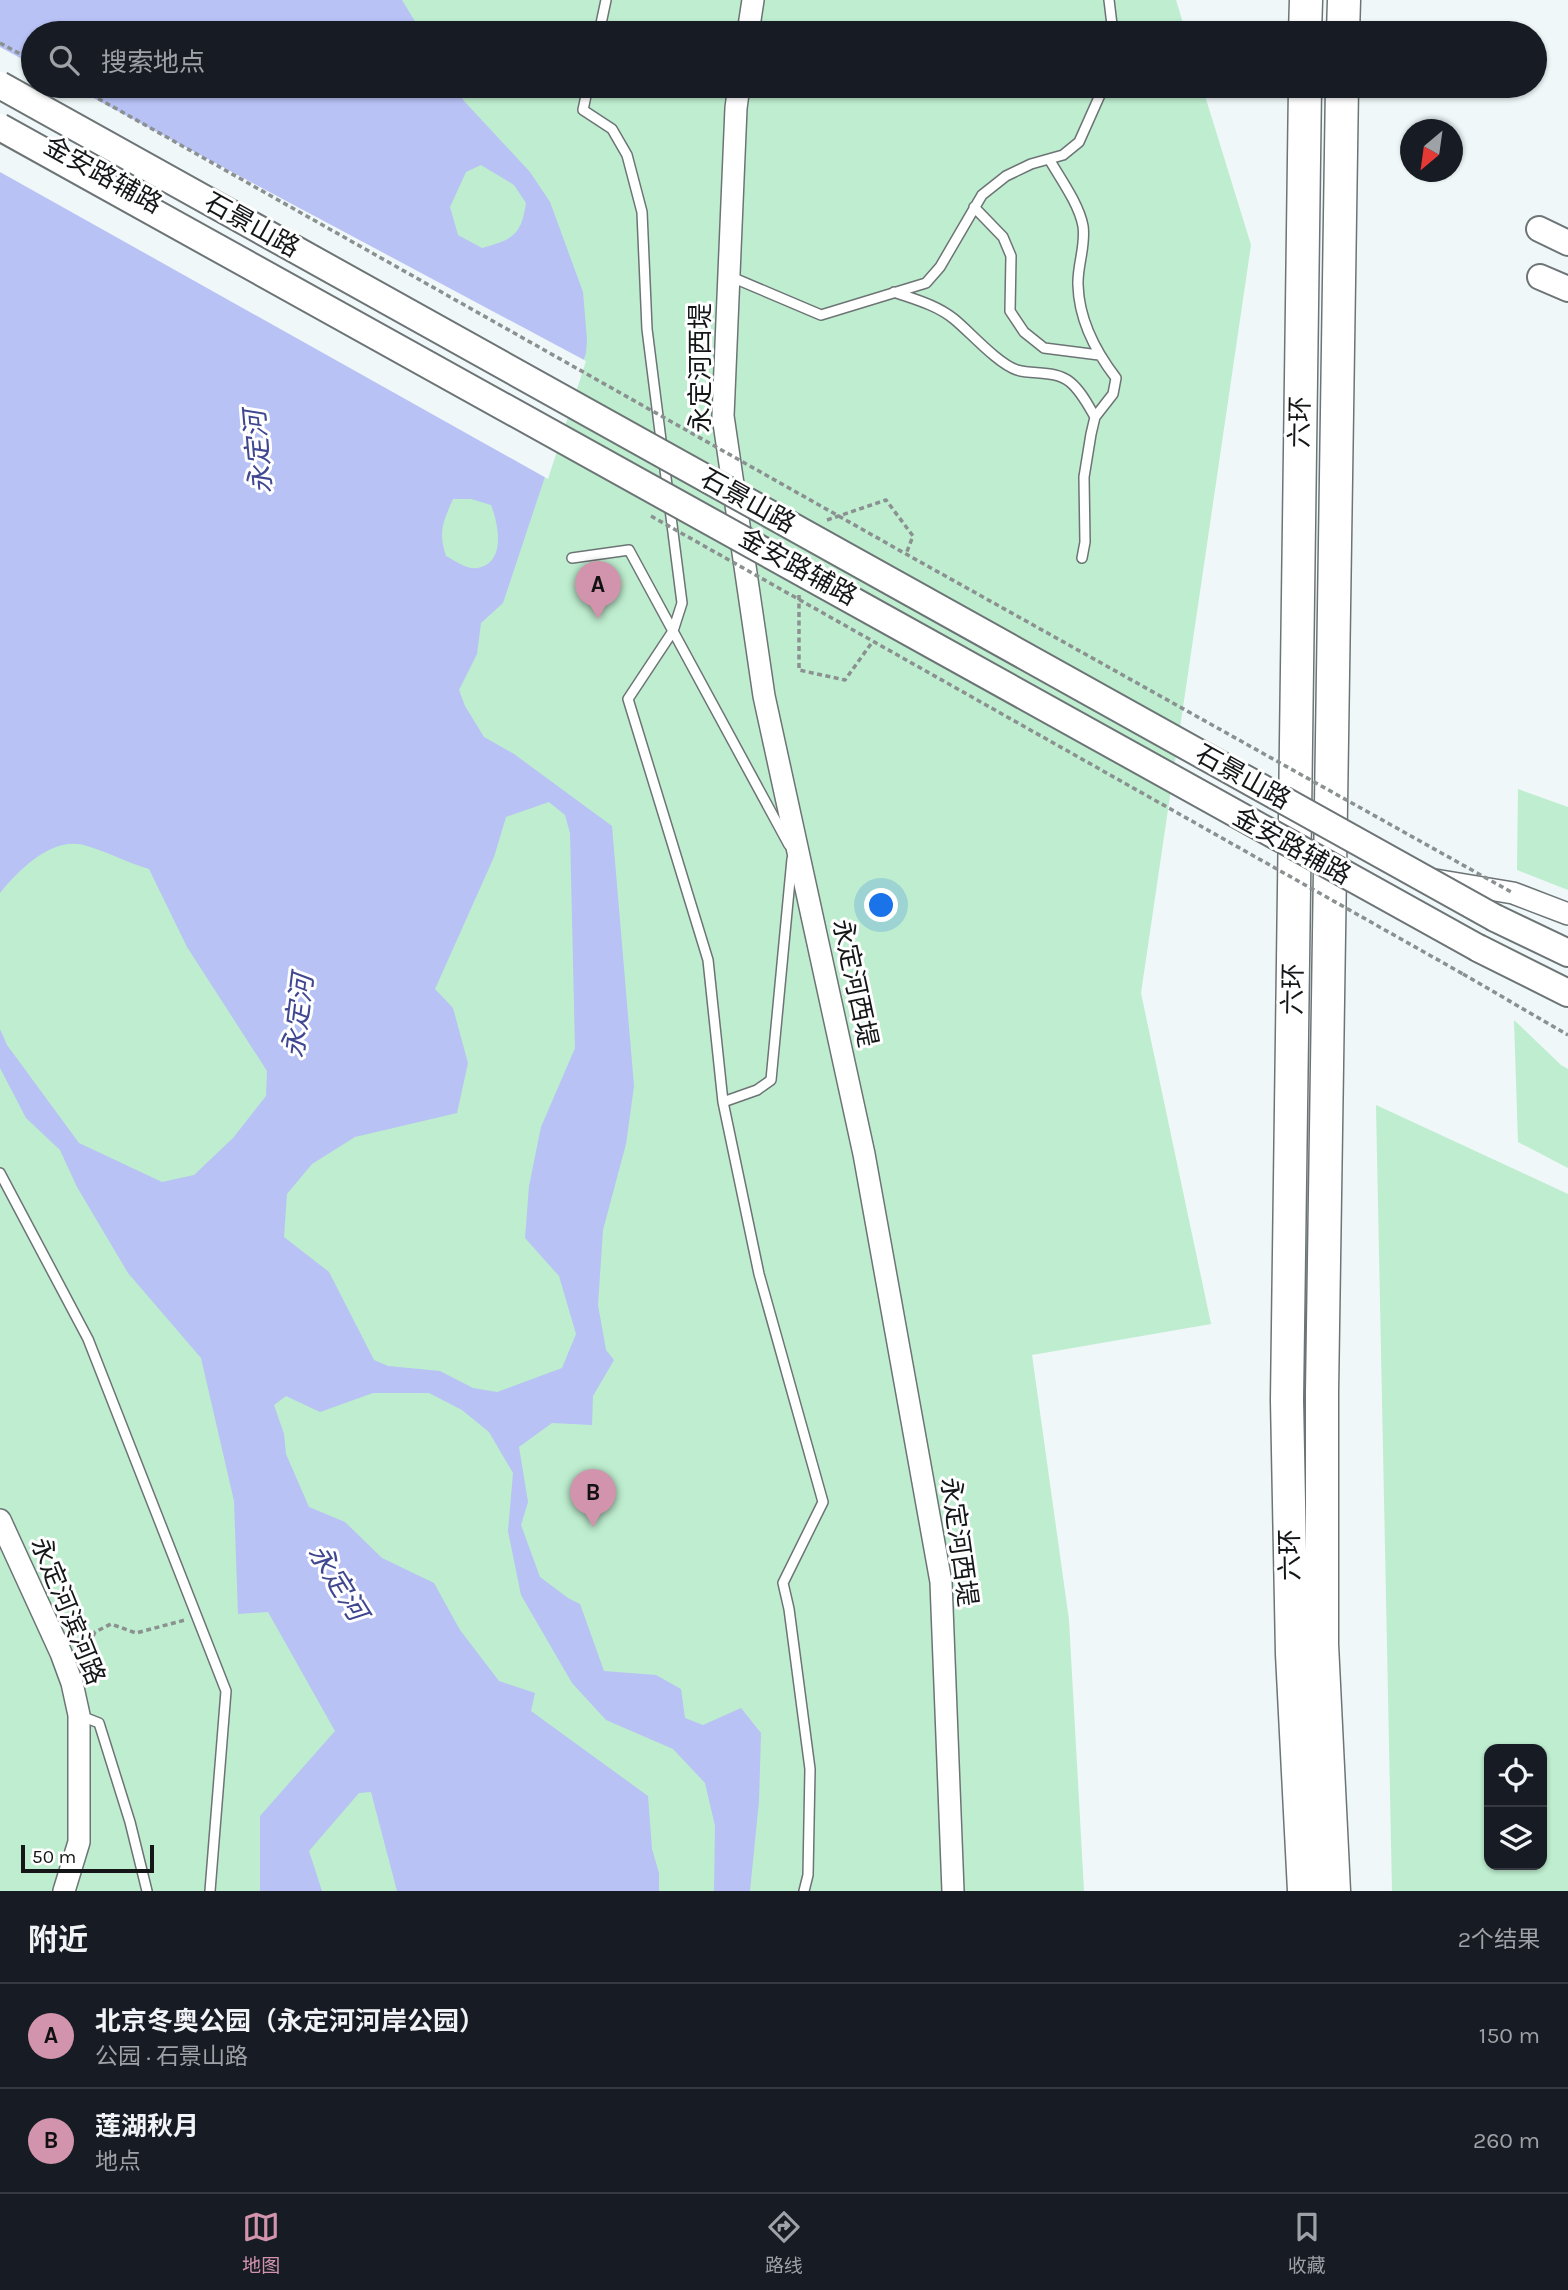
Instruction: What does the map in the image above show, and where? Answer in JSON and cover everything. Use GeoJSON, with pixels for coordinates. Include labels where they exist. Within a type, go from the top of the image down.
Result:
{"type":"FeatureCollection","features":[{"type":"Feature","properties":{"kind":"highway"},"geometry":{"type":"LineString","coordinates":[[1306,0],[1306,21]]}},
{"type":"Feature","properties":{"kind":"highway"},"geometry":{"type":"LineString","coordinates":[[1343,21],[1344,0]]}},
{"type":"Feature","properties":{"kind":"highway","name":"六环"},"geometry":{"type":"LineString","coordinates":[[1304,1891],[1292,1654],[1287,1400],[1305,98]]}},
{"type":"Feature","properties":{"kind":"highway","name":"六环"},"geometry":{"type":"LineString","coordinates":[[1334,1891],[1322,1644],[1322,1392],[1342,98]]}},
{"type":"Feature","properties":{"kind":"main road","name":"石景山路"},"geometry":{"type":"LineString","coordinates":[[0,85],[21,97]]}},
{"type":"Feature","properties":{"kind":"main road","name":"石景山路"},"geometry":{"type":"LineString","coordinates":[[23,98],[1495,918],[1568,953]]}},
{"type":"Feature","properties":{"kind":"main road","name":"石景山路"},"geometry":{"type":"LineString","coordinates":[[0,127],[1478,948],[1568,993]]}},
{"type":"Feature","properties":{"kind":"main road"},"geometry":{"type":"LineString","coordinates":[[1539,229],[1568,243]]}},
{"type":"Feature","properties":{"kind":"main road"},"geometry":{"type":"LineString","coordinates":[[1540,277],[1568,289]]}},
{"type":"Feature","properties":{"kind":"street"},"geometry":{"type":"LineString","coordinates":[[750,21],[753,0]]}},
{"type":"Feature","properties":{"kind":"street","name":"永定河西堤"},"geometry":{"type":"LineString","coordinates":[[737,98],[723,416],[764,696],[795,851],[864,1154],[941,1581],[953,1891]]}},
{"type":"Feature","properties":{"kind":"street"},"geometry":{"type":"LineString","coordinates":[[1427,879],[1513,893],[1568,914]]}},
{"type":"Feature","properties":{"kind":"street","name":"永定河滨河路"},"geometry":{"type":"LineString","coordinates":[[0,1520],[61,1653],[72,1683],[79,1715],[79,1842],[64,1891]]}},
{"type":"Feature","properties":{"kind":"lane"},"geometry":{"type":"LineString","coordinates":[[602,21],[606,0]]}},
{"type":"Feature","properties":{"kind":"lane"},"geometry":{"type":"LineString","coordinates":[[1109,0],[1112,21]]}},
{"type":"Feature","properties":{"kind":"lane"},"geometry":{"type":"LineString","coordinates":[[586,98],[583,110],[612,129],[627,155],[642,212],[647,329],[682,603],[673,631],[628,699],[708,960],[723,1102],[760,1273],[823,1502],[783,1583],[789,1609],[810,1769],[808,1875],[804,1891]]}},
{"type":"Feature","properties":{"kind":"lane"},"geometry":{"type":"LineString","coordinates":[[729,275],[821,315],[926,283],[940,267],[982,195],[1006,176],[1063,155],[1079,142],[1099,98]]}},
{"type":"Feature","properties":{"kind":"lane"},"geometry":{"type":"LineString","coordinates":[[1049,159],[1067,189],[1083,226],[1078,285],[1090,335],[1099,355],[1116,378],[1113,394],[1095,417],[1084,477],[1085,542],[1082,558]]}},
{"type":"Feature","properties":{"kind":"lane"},"geometry":{"type":"LineString","coordinates":[[974,207],[1003,237],[1011,256],[1010,311],[1024,332],[1044,348],[1099,355]]}},
{"type":"Feature","properties":{"kind":"lane"},"geometry":{"type":"LineString","coordinates":[[894,292],[930,305],[953,318],[974,340],[1016,370],[1047,373],[1069,380],[1095,417]]}},
{"type":"Feature","properties":{"kind":"lane"},"geometry":{"type":"LineString","coordinates":[[572,558],[629,550],[795,851],[771,1080],[757,1090],[723,1102]]}},
{"type":"Feature","properties":{"kind":"lane"},"geometry":{"type":"LineString","coordinates":[[0,1173],[88,1339],[226,1691],[210,1891]]}},
{"type":"Feature","properties":{"kind":"lane"},"geometry":{"type":"LineString","coordinates":[[79,1715],[99,1723],[130,1822],[147,1891]]}},
{"type":"Feature","properties":{"kind":"path"},"geometry":{"type":"LineString","coordinates":[[0,43],[21,54]]}},
{"type":"Feature","properties":{"kind":"path"},"geometry":{"type":"LineString","coordinates":[[97,98],[1513,893]]}},
{"type":"Feature","properties":{"kind":"path"},"geometry":{"type":"LineString","coordinates":[[815,524],[886,500],[913,536],[906,554]]}},
{"type":"Feature","properties":{"kind":"path","name":"金安路辅路"},"geometry":{"type":"LineString","coordinates":[[643,512],[1568,1035]]}},
{"type":"Feature","properties":{"kind":"path"},"geometry":{"type":"LineString","coordinates":[[799,586],[799,670],[845,680],[873,641]]}},
{"type":"Feature","properties":{"kind":"path"},"geometry":{"type":"LineString","coordinates":[[72,1683],[94,1632],[111,1624],[136,1633],[197,1617]]}},
{"type":"Feature","properties":{"kind":"green space"},"geometry":{"type":"Polygon","coordinates":[[[0,0],[1176,0],[1182,21],[21,21],[21,98],[1206,98],[1251,245],[1141,993],[1211,1324],[1032,1355],[1069,1620],[1084,1891],[0,1891],[0,0]]]}},
{"type":"Feature","properties":{"kind":"green space"},"geometry":{"type":"Polygon","coordinates":[[[1518,789],[1568,807],[1568,890],[1517,870],[1518,789]]]}},
{"type":"Feature","properties":{"kind":"green space"},"geometry":{"type":"Polygon","coordinates":[[[1514,1020],[1568,1069],[1568,1168],[1518,1142],[1514,1020]]]}},
{"type":"Feature","properties":{"kind":"green space"},"geometry":{"type":"Polygon","coordinates":[[[1376,1105],[1568,1194],[1568,1891],[1392,1891],[1376,1105]]]}},
{"type":"Feature","properties":{"kind":"water","name":"永定河"},"geometry":{"type":"Polygon","coordinates":[[[0,0],[402,0],[415,21],[21,21],[21,98],[462,98],[530,172],[550,202],[583,292],[586,353],[503,603],[481,623],[477,654],[459,690],[465,706],[484,737],[514,754],[612,826],[634,1086],[626,1144],[603,1230],[598,1305],[606,1350],[614,1360],[593,1396],[592,1425],[552,1423],[519,1447],[528,1502],[521,1525],[540,1577],[580,1604],[604,1671],[656,1675],[681,1689],[685,1718],[703,1725],[741,1708],[761,1733],[759,1801],[750,1891],[714,1891],[715,1826],[705,1783],[673,1749],[606,1720],[572,1683],[521,1595],[508,1531],[513,1473],[489,1432],[462,1410],[429,1393],[373,1393],[320,1412],[286,1396],[274,1405],[284,1434],[286,1454],[309,1507],[345,1522],[382,1558],[434,1583],[460,1630],[499,1681],[535,1693],[531,1711],[648,1796],[652,1849],[659,1873],[659,1891],[397,1891],[371,1792],[359,1793],[309,1851],[322,1891],[260,1891],[260,1816],[335,1731],[268,1612],[238,1614],[234,1501],[201,1358],[128,1273],[77,1187],[60,1150],[26,1118],[0,1068],[0,1029],[7,1045],[79,1143],[162,1182],[194,1175],[233,1138],[266,1096],[267,1071],[187,947],[149,869],[87,846],[74,844],[62,845],[38,856],[0,893],[0,0]],[[481,165],[466,172],[450,207],[458,235],[482,248],[513,235],[521,223],[526,203],[514,185],[481,165]],[[453,499],[442,533],[446,556],[461,565],[478,568],[487,564],[497,550],[498,531],[491,505],[471,499],[453,499]],[[549,802],[506,817],[494,857],[435,989],[453,1008],[468,1063],[457,1113],[355,1137],[312,1164],[287,1194],[284,1237],[329,1272],[374,1360],[388,1366],[440,1371],[473,1388],[497,1392],[562,1368],[576,1334],[559,1276],[525,1238],[529,1186],[541,1127],[575,1048],[570,833],[565,815],[549,802]]]}},
{"type":"Feature","properties":{"kind":"pier"},"geometry":{"type":"Polygon","coordinates":[[[0,47],[21,58],[21,98],[93,98],[586,361],[548,479],[0,172],[0,47]]]}},
{"type":"Feature","properties":{"kind":"place","name":"北京冬奥公园（永定河河岸公园）"},"geometry":{"type":"Point","coordinates":[598,619]}},
{"type":"Feature","properties":{"kind":"place","name":"莲湖秋月"},"geometry":{"type":"Point","coordinates":[593,1527]}}]}
